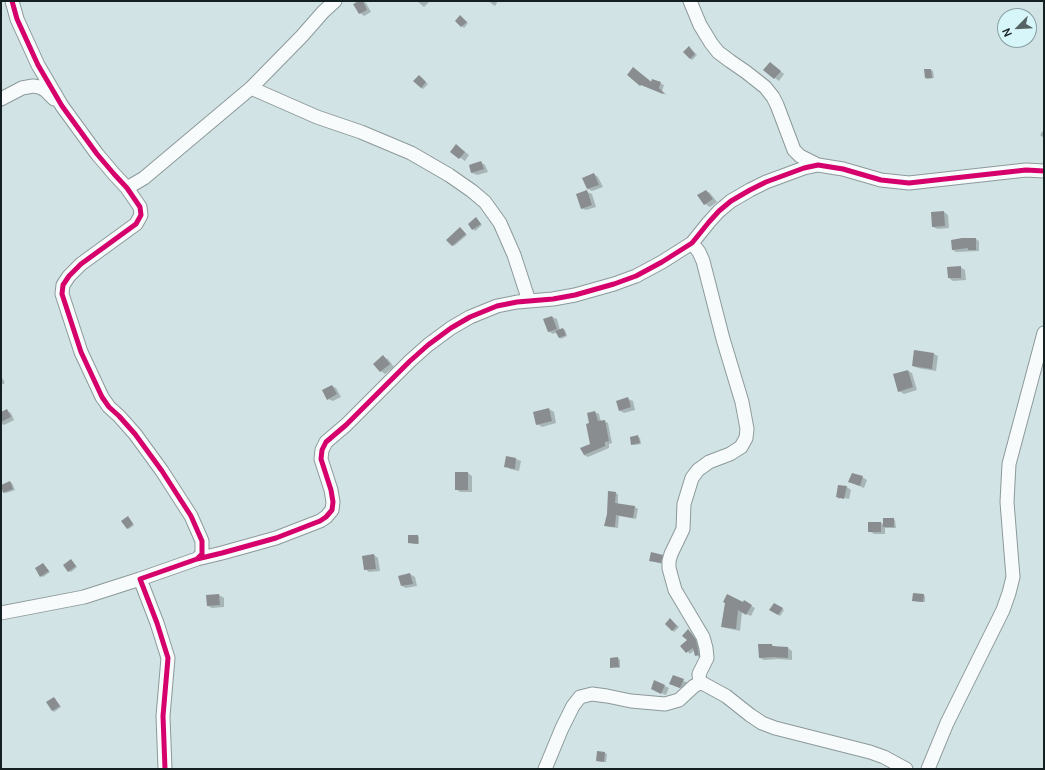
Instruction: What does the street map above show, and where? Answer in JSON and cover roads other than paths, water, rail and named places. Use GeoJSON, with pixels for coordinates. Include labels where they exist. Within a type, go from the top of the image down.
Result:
{"type":"FeatureCollection","features":[{"type":"Feature","properties":{"kind":"street"},"geometry":{"type":"LineString","coordinates":[[12,1],[17,19],[38,65],[62,106],[97,154],[128,188],[140,207],[141,215],[136,224],[81,264],[69,276],[63,285],[62,294],[81,352],[102,397],[109,407],[135,434],[162,471],[191,516],[202,541],[202,554],[197,559]]}},
{"type":"Feature","properties":{"kind":"street"},"geometry":{"type":"LineString","coordinates":[[128,188],[144,178],[251,88],[335,1]]}},
{"type":"Feature","properties":{"kind":"street"},"geometry":{"type":"LineString","coordinates":[[690,1],[700,25],[714,47],[730,61],[761,83],[773,97],[778,105],[794,150],[800,156],[818,165],[843,169],[881,180],[909,183],[1026,170],[1044,171]]}},
{"type":"Feature","properties":{"kind":"street"},"geometry":{"type":"LineString","coordinates":[[1,99],[22,88],[33,86],[45,90],[62,106]]}},
{"type":"Feature","properties":{"kind":"street"},"geometry":{"type":"LineString","coordinates":[[251,88],[311,114],[361,132],[411,153],[449,175],[472,191],[485,202],[500,223],[514,255],[529,301]]}},
{"type":"Feature","properties":{"kind":"street"},"geometry":{"type":"LineString","coordinates":[[1,613],[84,597],[197,559],[276,538],[320,521],[332,510],[333,502],[331,490],[321,459],[322,450],[326,442],[379,394],[410,361],[437,338],[470,317],[498,306],[517,302],[575,295],[636,276],[692,243],[719,211],[750,190],[804,168],[818,165]]}},
{"type":"Feature","properties":{"kind":"street"},"geometry":{"type":"LineString","coordinates":[[692,243],[699,252],[703,261],[723,339],[742,402],[747,429],[746,438],[741,447],[730,454],[705,465],[698,470],[692,478],[684,504],[683,529],[670,554],[669,568],[674,590],[702,637],[706,648],[707,658],[699,674],[700,683]]}},
{"type":"Feature","properties":{"kind":"street"},"geometry":{"type":"LineString","coordinates":[[928,769],[947,722],[1003,610],[1009,593],[1013,577],[1007,502],[1009,464],[1044,333]]}},
{"type":"Feature","properties":{"kind":"street"},"geometry":{"type":"LineString","coordinates":[[140,579],[157,623],[168,658],[163,716],[164,769]]}},
{"type":"Feature","properties":{"kind":"street"},"geometry":{"type":"LineString","coordinates":[[545,769],[562,728],[573,706],[580,697],[592,694],[631,701],[666,704],[679,700],[694,686],[700,683],[726,696],[762,723],[775,728],[870,752],[884,757],[906,769]]}}]}
